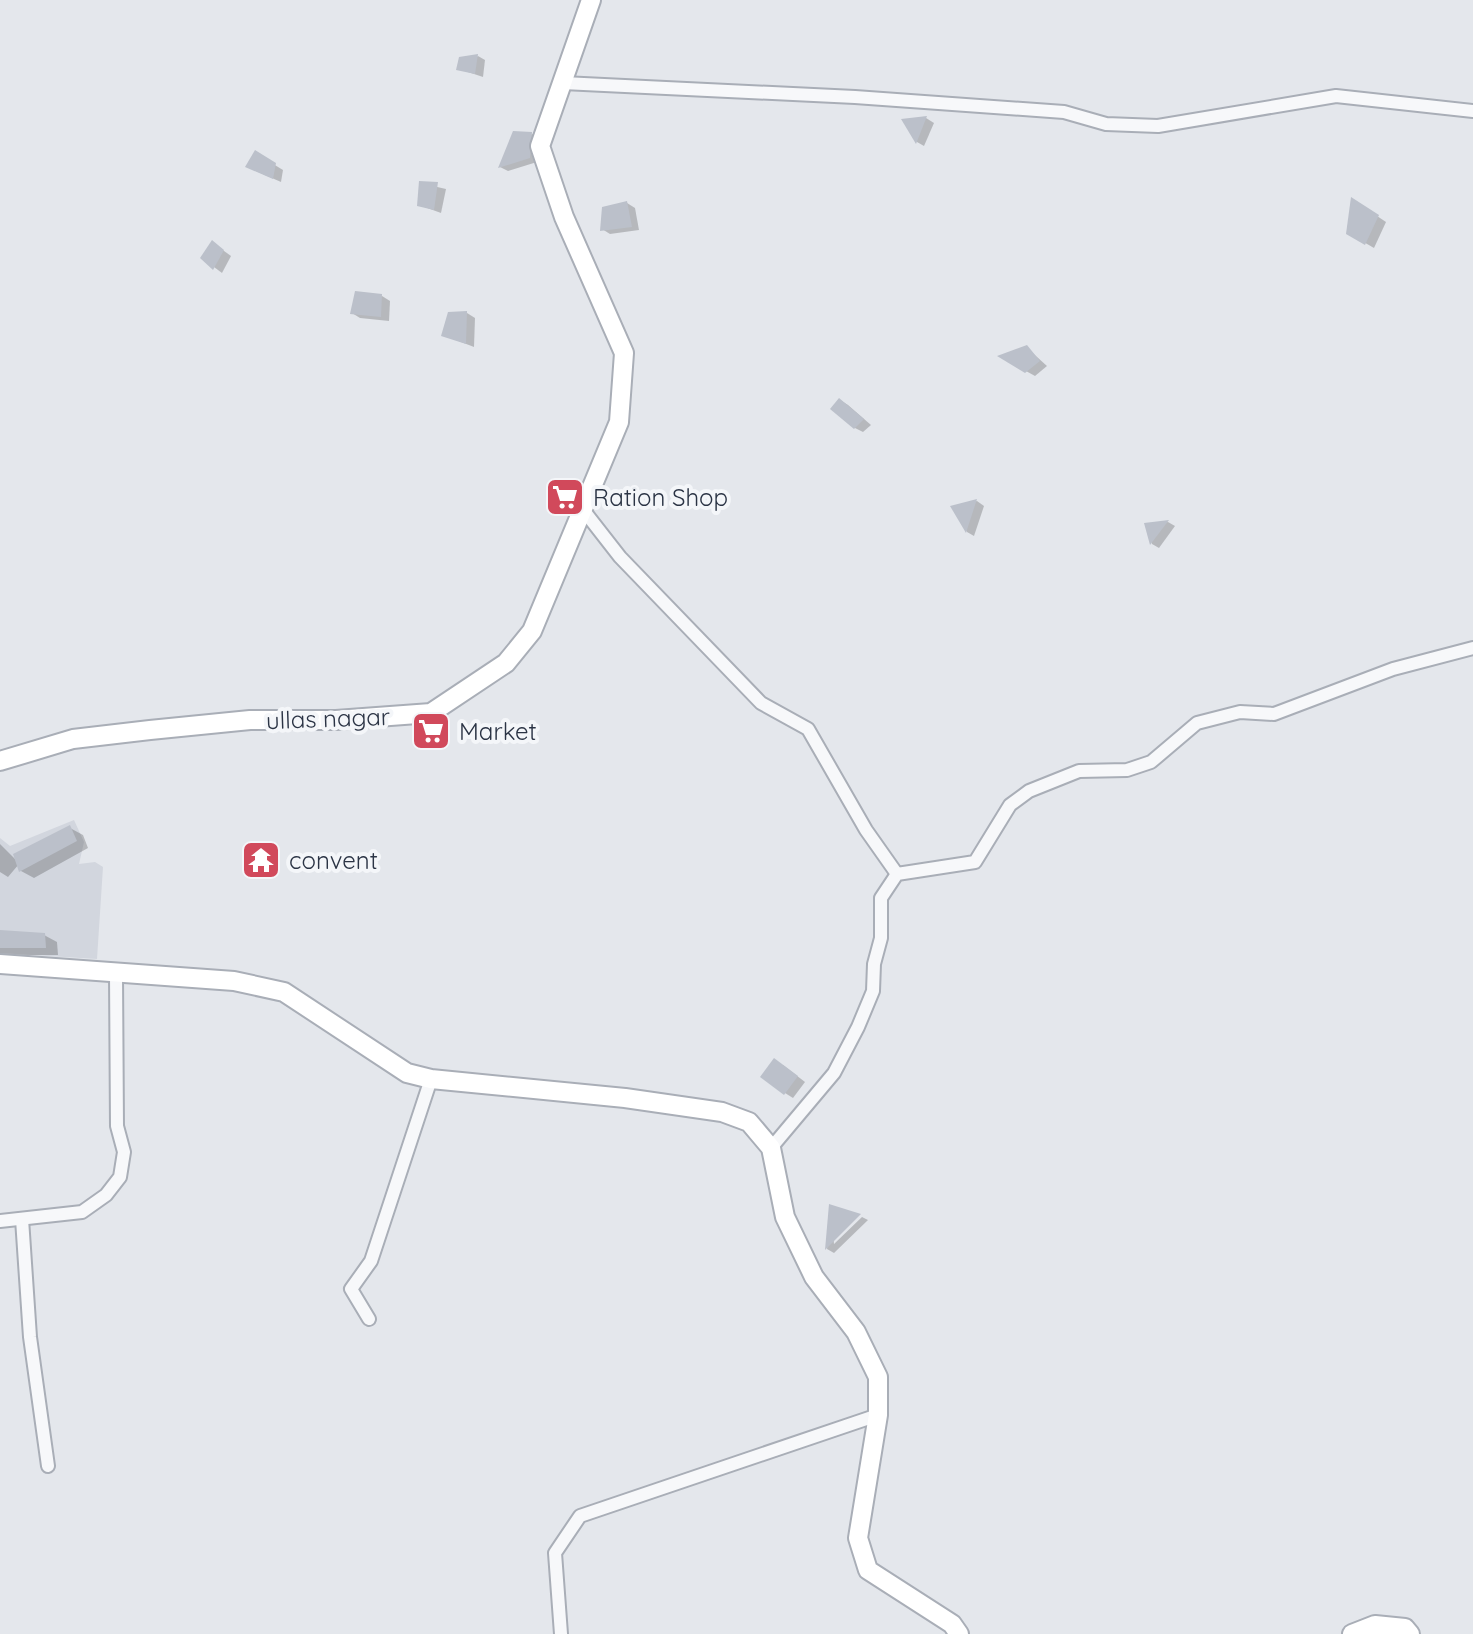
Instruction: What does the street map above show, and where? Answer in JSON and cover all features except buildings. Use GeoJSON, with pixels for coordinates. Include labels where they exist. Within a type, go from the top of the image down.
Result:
{"type":"FeatureCollection","features":[{"type":"Feature","properties":{"kind":"main road","name":"ullas nagar"},"geometry":{"type":"LineString","coordinates":[[0,761],[73,739],[150,730],[250,720],[336,720],[431,713],[506,663],[532,631],[581,507],[619,422],[624,353],[564,217],[540,146],[591,0]]}},
{"type":"Feature","properties":{"kind":"main road"},"geometry":{"type":"LineString","coordinates":[[0,964],[116,975],[234,981],[284,992],[407,1073],[431,1079],[722,1112],[749,1122],[771,1148],[785,1217],[814,1277],[856,1332],[878,1377],[878,1415],[858,1538],[868,1570],[952,1624],[959,1634]]}},
{"type":"Feature","properties":{"kind":"main road"},"geometry":{"type":"LineString","coordinates":[[1352,1634],[1375,1625],[1405,1628],[1410,1634]]}},
{"type":"Feature","properties":{"kind":"street"},"geometry":{"type":"LineString","coordinates":[[563,83],[855,97],[1064,112],[1106,124],[1158,126],[1336,96],[1473,111]]}},
{"type":"Feature","properties":{"kind":"street"},"geometry":{"type":"LineString","coordinates":[[581,507],[620,557],[761,703],[808,729],[866,830],[897,874]]}},
{"type":"Feature","properties":{"kind":"street"},"geometry":{"type":"LineString","coordinates":[[771,1148],[834,1073],[858,1027],[873,991],[874,964],[881,938],[881,898],[897,874],[975,862],[1010,805],[1029,791],[1079,771],[1127,770],[1151,762],[1197,723],[1240,712],[1274,714],[1393,669],[1473,648]]}},
{"type":"Feature","properties":{"kind":"street"},"geometry":{"type":"LineString","coordinates":[[0,1221],[82,1212],[106,1195],[120,1177],[124,1152],[117,1126],[116,975]]}},
{"type":"Feature","properties":{"kind":"street"},"geometry":{"type":"LineString","coordinates":[[369,1319],[351,1289],[371,1261],[431,1079]]}},
{"type":"Feature","properties":{"kind":"street"},"geometry":{"type":"LineString","coordinates":[[22,1219],[30,1337],[48,1466]]}},
{"type":"Feature","properties":{"kind":"street"},"geometry":{"type":"LineString","coordinates":[[561,1634],[555,1553],[580,1516],[878,1415]]}},
{"type":"Feature","properties":{"kind":"shaded area"},"geometry":{"type":"Polygon","coordinates":[[[74,820],[84,842],[79,864],[95,862],[103,867],[97,959],[0,953],[0,838],[10,846],[74,820]]]}},
{"type":"Feature","properties":{"kind":"place","name":"Ration Shop"},"geometry":{"type":"Point","coordinates":[565,497]}},
{"type":"Feature","properties":{"kind":"place","name":"Market"},"geometry":{"type":"Point","coordinates":[431,731]}},
{"type":"Feature","properties":{"kind":"place","name":"convent"},"geometry":{"type":"Point","coordinates":[261,860]}}]}
